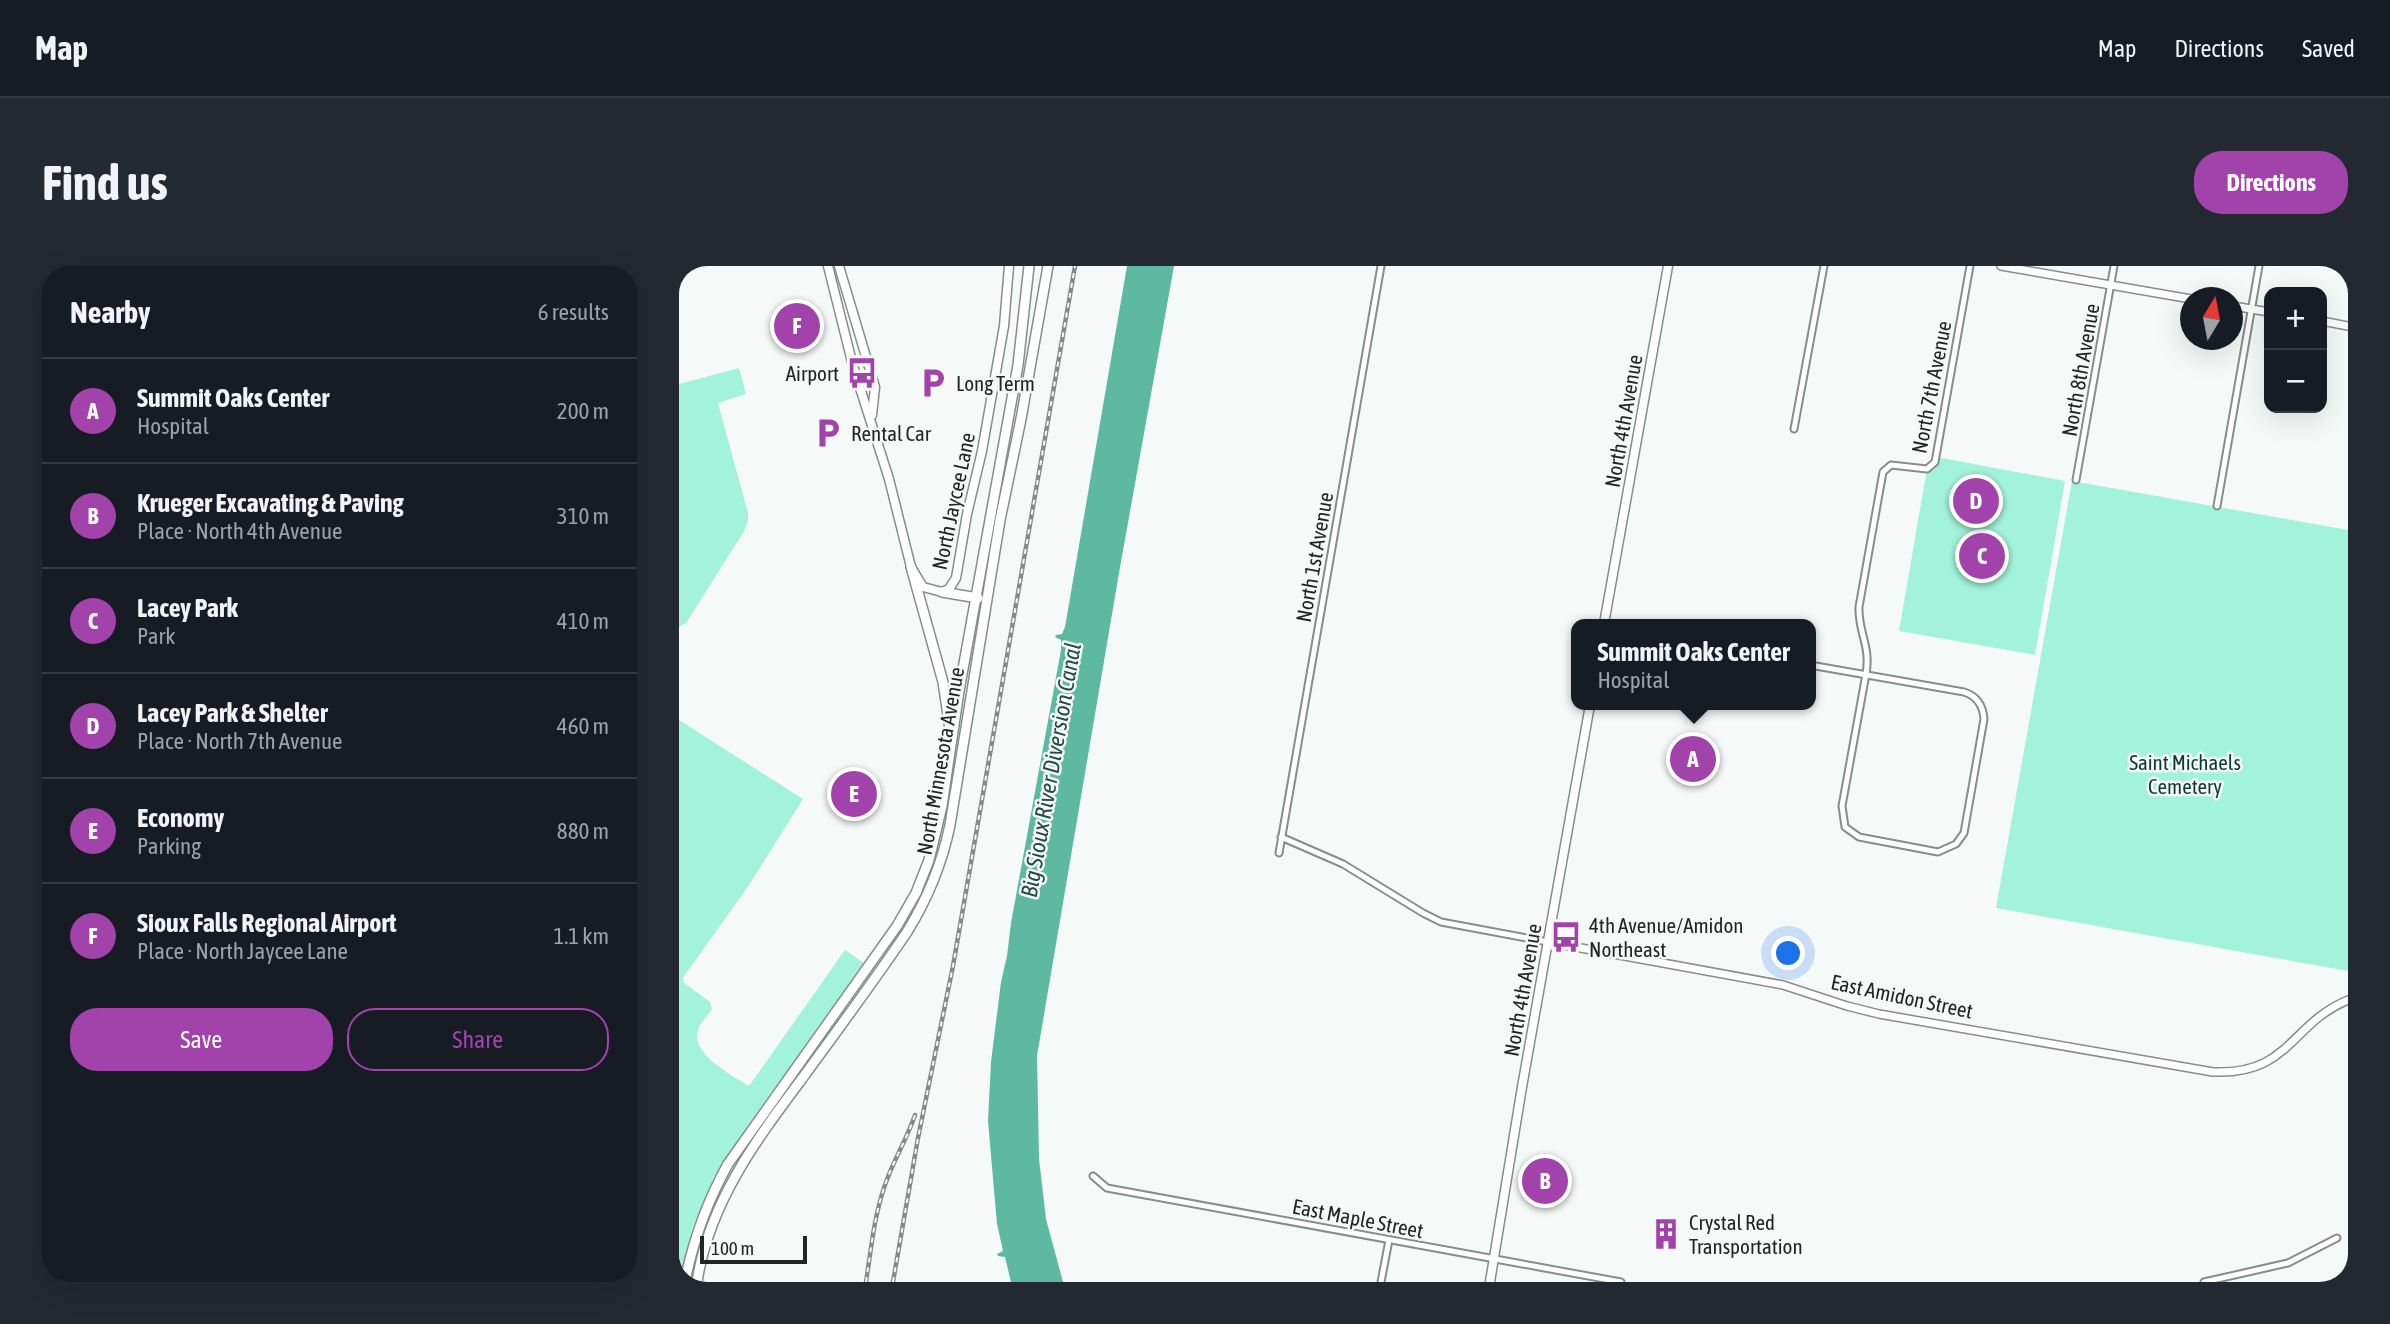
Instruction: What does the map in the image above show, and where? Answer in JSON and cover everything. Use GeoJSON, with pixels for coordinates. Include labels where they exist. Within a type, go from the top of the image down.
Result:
{"type":"FeatureCollection","features":[{"type":"Feature","properties":{"kind":"main road","name":"North Jaycee Lane"},"geometry":{"type":"LineString","coordinates":[[828,266],[853,366],[889,479],[911,567],[920,585],[942,592],[949,589],[956,579],[967,514],[981,458],[1004,326],[1009,266]]}},
{"type":"Feature","properties":{"kind":"main road"},"geometry":{"type":"LineString","coordinates":[[839,266],[874,387],[871,421]]}},
{"type":"Feature","properties":{"kind":"main road","name":"North Minnesota Avenue"},"geometry":{"type":"LineString","coordinates":[[685,1282],[699,1226],[728,1164],[892,934],[916,893],[934,842],[1018,365],[1029,266]]}},
{"type":"Feature","properties":{"kind":"main road","name":"North Minnesota Avenue"},"geometry":{"type":"LineString","coordinates":[[697,1282],[702,1253],[713,1222],[736,1174],[758,1139],[898,946],[932,886],[942,859],[950,825],[986,600],[1048,266]]}},
{"type":"Feature","properties":{"kind":"main road","name":"North 4th Avenue"},"geometry":{"type":"LineString","coordinates":[[1605,619],[1668,266]]}},
{"type":"Feature","properties":{"kind":"main road"},"geometry":{"type":"LineString","coordinates":[[911,567],[946,695],[950,723],[949,766]]}},
{"type":"Feature","properties":{"kind":"main road"},"geometry":{"type":"LineString","coordinates":[[942,592],[986,600]]}},
{"type":"Feature","properties":{"kind":"main road","name":"North 4th Avenue"},"geometry":{"type":"LineString","coordinates":[[1490,1282],[1589,710]]}},
{"type":"Feature","properties":{"kind":"street","name":"North 1st Avenue"},"geometry":{"type":"LineString","coordinates":[[1279,853],[1381,266]]}},
{"type":"Feature","properties":{"kind":"street"},"geometry":{"type":"LineString","coordinates":[[1794,429],[1823,266]]}},
{"type":"Feature","properties":{"kind":"street","name":"North 7th Avenue"},"geometry":{"type":"LineString","coordinates":[[1866,674],[1965,692],[1976,699],[1984,710],[1985,719],[1964,833],[1956,844],[1938,852],[1859,837],[1846,827],[1842,806],[1866,674],[1868,652],[1859,619],[1859,607],[1883,472],[1891,465],[1927,469],[1935,462],[1970,266]]}},
{"type":"Feature","properties":{"kind":"street"},"geometry":{"type":"LineString","coordinates":[[2001,266],[2180,297]]}},
{"type":"Feature","properties":{"kind":"street","name":"North 8th Avenue"},"geometry":{"type":"LineString","coordinates":[[2076,480],[2114,266]]}},
{"type":"Feature","properties":{"kind":"street"},"geometry":{"type":"LineString","coordinates":[[2217,506],[2259,266]]}},
{"type":"Feature","properties":{"kind":"street"},"geometry":{"type":"LineString","coordinates":[[2243,308],[2264,311]]}},
{"type":"Feature","properties":{"kind":"street"},"geometry":{"type":"LineString","coordinates":[[2327,322],[2348,326]]}},
{"type":"Feature","properties":{"kind":"street"},"geometry":{"type":"LineString","coordinates":[[1816,665],[1866,674]]}},
{"type":"Feature","properties":{"kind":"street","name":"East Amidon Street"},"geometry":{"type":"LineString","coordinates":[[1281,837],[1343,864],[1441,922],[1783,985],[1879,1014],[2213,1072],[2241,1071],[2267,1062],[2291,1046],[2318,1018],[2348,1000]]}},
{"type":"Feature","properties":{"kind":"street","name":"East Maple Street"},"geometry":{"type":"LineString","coordinates":[[1093,1176],[1107,1188],[1621,1282]]}},
{"type":"Feature","properties":{"kind":"street"},"geometry":{"type":"LineString","coordinates":[[2204,1282],[2288,1263],[2337,1238]]}},
{"type":"Feature","properties":{"kind":"street"},"geometry":{"type":"LineString","coordinates":[[1381,1282],[1389,1240]]}},
{"type":"Feature","properties":{"kind":"green space"},"geometry":{"type":"Polygon","coordinates":[[[739,368],[746,394],[718,403],[748,521],[686,623],[679,627],[679,384],[739,368]]]}},
{"type":"Feature","properties":{"kind":"green space"},"geometry":{"type":"Polygon","coordinates":[[[1936,457],[2065,481],[2035,655],[1899,631],[1927,469],[1936,457]]]}},
{"type":"Feature","properties":{"kind":"green space","name":"Saint Michaels Cemetery"},"geometry":{"type":"Polygon","coordinates":[[[2072,481],[2348,530],[2348,971],[1996,908],[2072,481]]]}},
{"type":"Feature","properties":{"kind":"green space"},"geometry":{"type":"Polygon","coordinates":[[[679,720],[803,799],[747,888],[684,976],[683,982],[710,1002],[712,1009],[699,1027],[697,1036],[705,1054],[722,1069],[749,1086],[845,950],[864,963],[714,1177],[692,1229],[679,1282],[679,720]]]}},
{"type":"Feature","properties":{"kind":"water","name":"Big Sioux River Diversion Canal"},"geometry":{"type":"Polygon","coordinates":[[[1127,266],[1174,266],[1037,1056],[1039,1159],[1046,1219],[1063,1282],[1011,1282],[1005,1257],[997,1254],[1003,1251],[997,1224],[988,1121],[991,1062],[1011,923],[1061,650],[1061,640],[1055,637],[1062,634],[1065,627],[1127,266]]]}},
{"type":"Feature","properties":{"kind":"railway"},"geometry":{"type":"LineString","coordinates":[[893,1282],[918,1138],[953,966],[1075,266]]}},
{"type":"Feature","properties":{"kind":"railway"},"geometry":{"type":"LineString","coordinates":[[866,1282],[881,1197],[915,1115]]}},
{"type":"Feature","properties":{"kind":"place","name":"Sioux Falls Regional Airport"},"geometry":{"type":"Point","coordinates":[797,326]}},
{"type":"Feature","properties":{"kind":"place","name":"Airport"},"geometry":{"type":"Point","coordinates":[862,373]}},
{"type":"Feature","properties":{"kind":"place","name":"Long Term"},"geometry":{"type":"Point","coordinates":[933,383]}},
{"type":"Feature","properties":{"kind":"place","name":"Rental Car"},"geometry":{"type":"Point","coordinates":[828,433]}},
{"type":"Feature","properties":{"kind":"place","name":"Lacey Park & Shelter"},"geometry":{"type":"Point","coordinates":[1976,501]}},
{"type":"Feature","properties":{"kind":"place","name":"Lacey Park"},"geometry":{"type":"Point","coordinates":[1982,556]}},
{"type":"Feature","properties":{"kind":"place","name":"Summit Oaks Center"},"geometry":{"type":"Point","coordinates":[1693,759]}},
{"type":"Feature","properties":{"kind":"place","name":"Economy"},"geometry":{"type":"Point","coordinates":[854,794]}},
{"type":"Feature","properties":{"kind":"place","name":"4th Avenue/Amidon Northeast"},"geometry":{"type":"Point","coordinates":[1566,937]}},
{"type":"Feature","properties":{"kind":"place","name":"Krueger Excavating & Paving"},"geometry":{"type":"Point","coordinates":[1545,1181]}},
{"type":"Feature","properties":{"kind":"place","name":"Crystal Red Transportation"},"geometry":{"type":"Point","coordinates":[1666,1234]}}]}
